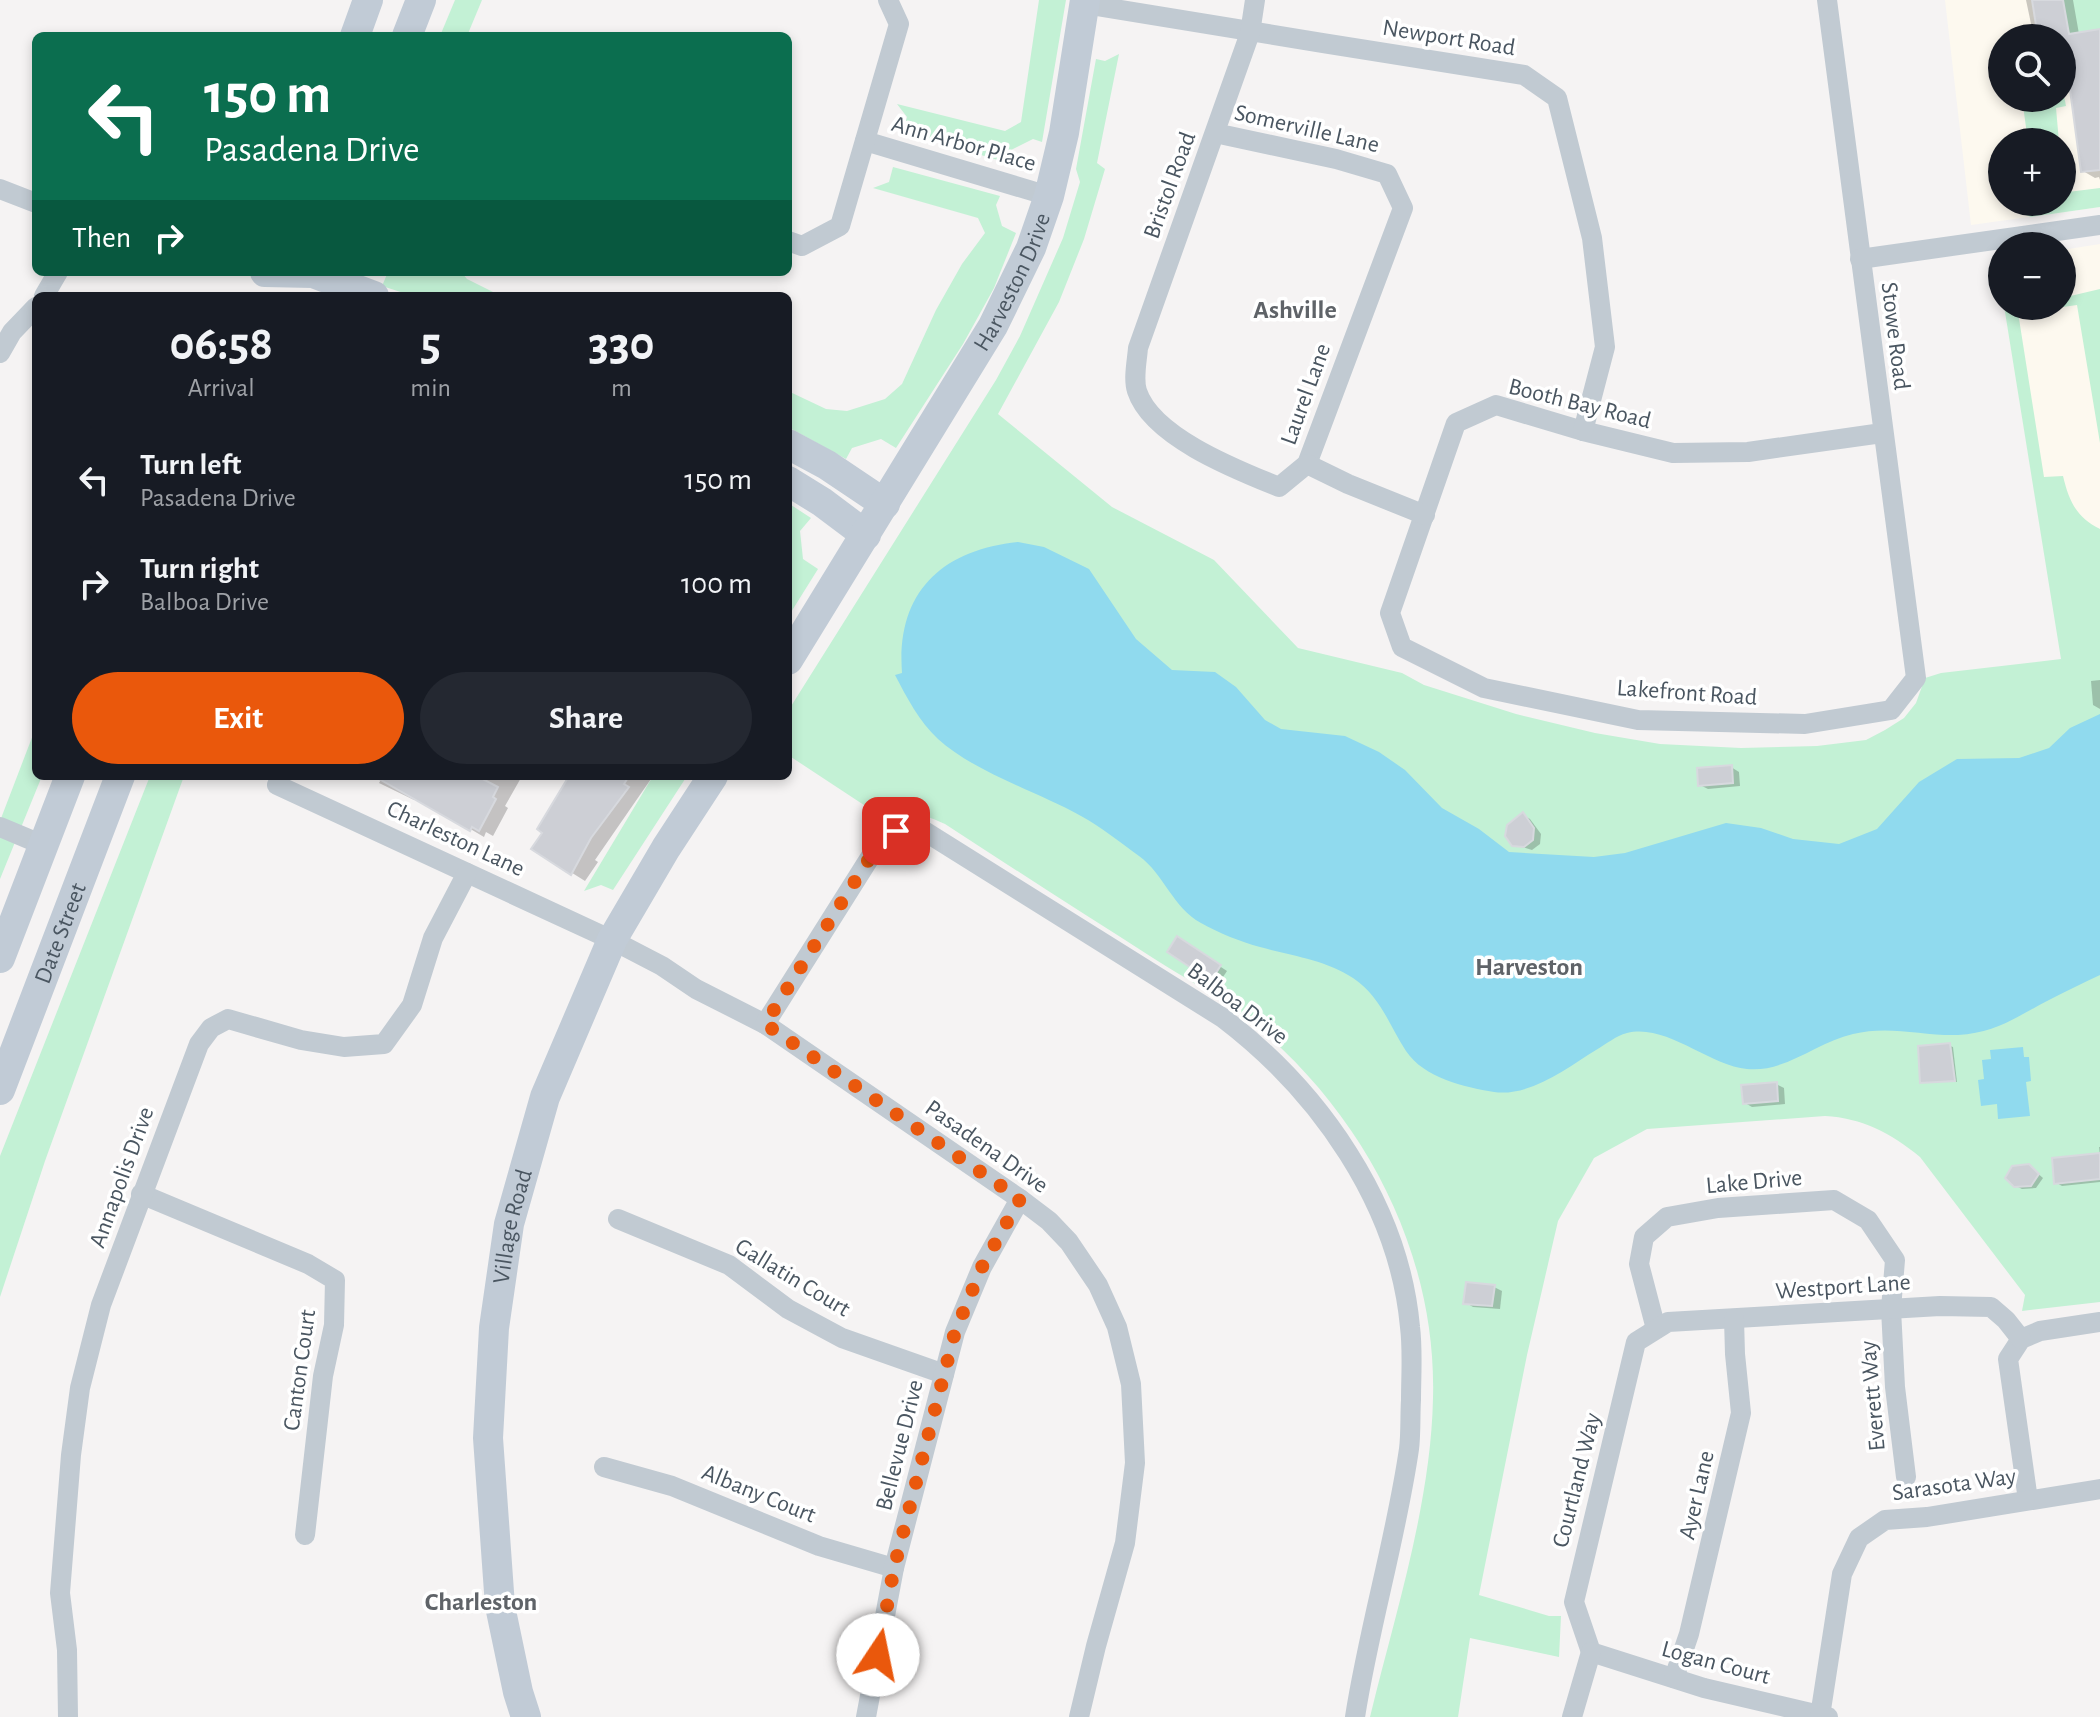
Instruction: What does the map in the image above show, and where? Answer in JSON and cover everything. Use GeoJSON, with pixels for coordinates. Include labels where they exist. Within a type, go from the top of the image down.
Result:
{"type":"FeatureCollection","features":[{"type":"Feature","properties":{"kind":"street"},"geometry":{"type":"LineString","coordinates":[[356,32],[368,0]]}},
{"type":"Feature","properties":{"kind":"street"},"geometry":{"type":"LineString","coordinates":[[409,32],[421,0]]}},
{"type":"Feature","properties":{"kind":"street"},"geometry":{"type":"LineString","coordinates":[[792,242],[802,246],[840,226],[899,24],[888,0]]}},
{"type":"Feature","properties":{"kind":"street","name":"Bristol Road"},"geometry":{"type":"LineString","coordinates":[[1255,0],[1250,33],[1138,348],[1135,388],[1148,413],[1211,459],[1279,487]]}},
{"type":"Feature","properties":{"kind":"street","name":"Stowe Road"},"geometry":{"type":"LineString","coordinates":[[1827,0],[1916,678]]}},
{"type":"Feature","properties":{"kind":"street","name":"Newport Road"},"geometry":{"type":"LineString","coordinates":[[1085,2],[1250,33],[1524,75],[1557,98],[1592,238],[1605,347],[1583,431]]}},
{"type":"Feature","properties":{"kind":"street","name":"Harveston Drive"},"geometry":{"type":"LineString","coordinates":[[866,535],[993,326],[1031,248],[1049,196],[1064,133],[1085,2]]}},
{"type":"Feature","properties":{"kind":"street","name":"Somerville Lane"},"geometry":{"type":"LineString","coordinates":[[1215,133],[1336,159],[1387,174]]}},
{"type":"Feature","properties":{"kind":"street","name":"Ann Arbor Place"},"geometry":{"type":"LineString","coordinates":[[865,141],[1049,196]]}},
{"type":"Feature","properties":{"kind":"street","name":"Laurel Lane"},"geometry":{"type":"LineString","coordinates":[[1279,487],[1307,464],[1403,208],[1387,174]]}},
{"type":"Feature","properties":{"kind":"street"},"geometry":{"type":"LineString","coordinates":[[0,189],[32,201]]}},
{"type":"Feature","properties":{"kind":"street"},"geometry":{"type":"LineString","coordinates":[[1860,259],[2100,225]]}},
{"type":"Feature","properties":{"kind":"street"},"geometry":{"type":"LineString","coordinates":[[267,276],[281,292]]}},
{"type":"Feature","properties":{"kind":"street"},"geometry":{"type":"LineString","coordinates":[[323,276],[364,292]]}},
{"type":"Feature","properties":{"kind":"street"},"geometry":{"type":"LineString","coordinates":[[0,353],[12,332],[32,311]]}},
{"type":"Feature","properties":{"kind":"street","name":"Booth Bay Road"},"geometry":{"type":"LineString","coordinates":[[1402,647],[1390,613],[1456,423],[1496,405],[1673,453],[1748,452],[1882,433]]}},
{"type":"Feature","properties":{"kind":"street"},"geometry":{"type":"LineString","coordinates":[[792,446],[827,465],[885,504]]}},
{"type":"Feature","properties":{"kind":"street"},"geometry":{"type":"LineString","coordinates":[[1307,464],[1425,515]]}},
{"type":"Feature","properties":{"kind":"street"},"geometry":{"type":"LineString","coordinates":[[792,483],[866,535],[792,654]]}},
{"type":"Feature","properties":{"kind":"street","name":"Lakefront Road"},"geometry":{"type":"LineString","coordinates":[[1402,647],[1484,688],[1638,720],[1805,724],[1891,710],[1916,678]]}},
{"type":"Feature","properties":{"kind":"street","name":"Date Street"},"geometry":{"type":"LineString","coordinates":[[0,958],[68,780]]}},
{"type":"Feature","properties":{"kind":"street","name":"Date Street"},"geometry":{"type":"LineString","coordinates":[[0,1090],[118,780]]}},
{"type":"Feature","properties":{"kind":"street","name":"Village Road"},"geometry":{"type":"LineString","coordinates":[[526,1717],[498,1591],[488,1438],[494,1328],[509,1224],[545,1097],[612,940],[710,780]]}},
{"type":"Feature","properties":{"kind":"street","name":"Charleston Lane"},"geometry":{"type":"LineString","coordinates":[[277,785],[612,940]]}},
{"type":"Feature","properties":{"kind":"street"},"geometry":{"type":"LineString","coordinates":[[0,827],[43,845]]}},
{"type":"Feature","properties":{"kind":"street","name":"Balboa Drive"},"geometry":{"type":"LineString","coordinates":[[765,1024],[881,840],[896,831],[921,829],[1223,1018],[1255,1042],[1289,1075],[1323,1115],[1378,1210],[1394,1250],[1410,1327],[1409,1445],[1396,1525],[1355,1717]]}},
{"type":"Feature","properties":{"kind":"street","name":"Annapolis Drive"},"geometry":{"type":"LineString","coordinates":[[68,1717],[67,1650],[60,1593],[71,1455],[80,1388],[101,1305],[199,1044],[211,1028],[228,1019],[301,1040],[344,1047],[384,1044],[412,1005],[433,938],[467,873]]}},
{"type":"Feature","properties":{"kind":"street","name":"Pasadena Drive"},"geometry":{"type":"LineString","coordinates":[[612,940],[662,966],[696,989],[765,1024],[1020,1199],[1049,1221],[1069,1242],[1098,1285],[1117,1327],[1131,1384],[1135,1463],[1125,1543],[1079,1717]]}},
{"type":"Feature","properties":{"kind":"street","name":"Canton Court"},"geometry":{"type":"LineString","coordinates":[[141,1194],[308,1264],[335,1280],[334,1325],[323,1376],[305,1535]]}},
{"type":"Feature","properties":{"kind":"street","name":"Bellevue Drive"},"geometry":{"type":"LineString","coordinates":[[866,1717],[894,1568],[955,1332],[982,1267],[1020,1199]]}},
{"type":"Feature","properties":{"kind":"street","name":"Lake Drive"},"geometry":{"type":"LineString","coordinates":[[1656,1329],[1639,1264],[1644,1237],[1667,1217],[1718,1208],[1834,1200],[1868,1220],[1895,1260],[1891,1309]]}},
{"type":"Feature","properties":{"kind":"street","name":"Gallatin Court"},"geometry":{"type":"LineString","coordinates":[[618,1219],[729,1265],[788,1309],[842,1338],[944,1374]]}},
{"type":"Feature","properties":{"kind":"street","name":"Westport Lane"},"geometry":{"type":"LineString","coordinates":[[1656,1329],[1668,1322],[1940,1306],[1991,1307],[2021,1339]]}},
{"type":"Feature","properties":{"kind":"street","name":"Everett Way"},"geometry":{"type":"LineString","coordinates":[[1891,1309],[1895,1387],[1906,1477]]}},
{"type":"Feature","properties":{"kind":"street","name":"Ayer Lane"},"geometry":{"type":"LineString","coordinates":[[1674,1678],[1693,1619],[1741,1413],[1734,1319]]}},
{"type":"Feature","properties":{"kind":"street"},"geometry":{"type":"LineString","coordinates":[[2028,1500],[2008,1359],[2021,1339],[2040,1331],[2100,1322]]}},
{"type":"Feature","properties":{"kind":"street","name":"Courtland Way"},"geometry":{"type":"LineString","coordinates":[[1591,1652],[1574,1602],[1578,1579],[1636,1342],[1656,1329]]}},
{"type":"Feature","properties":{"kind":"street","name":"Albany Court"},"geometry":{"type":"LineString","coordinates":[[604,1467],[672,1486],[819,1546],[894,1568]]}},
{"type":"Feature","properties":{"kind":"street","name":"Sarasota Way"},"geometry":{"type":"LineString","coordinates":[[1824,1716],[1842,1574],[1859,1538],[1885,1520],[1927,1517],[2100,1489]]}},
{"type":"Feature","properties":{"kind":"street"},"geometry":{"type":"LineString","coordinates":[[1572,1717],[1591,1652]]}},
{"type":"Feature","properties":{"kind":"street","name":"Logan Court"},"geometry":{"type":"LineString","coordinates":[[1591,1652],[1674,1678],[1824,1716]]}},
{"type":"Feature","properties":{"kind":"shaded area"},"geometry":{"type":"Polygon","coordinates":[[[1945,0],[2100,0],[2100,207],[2076,210],[2076,128],[1988,128],[1988,216],[2036,216],[1971,225],[1945,0]]]}},
{"type":"Feature","properties":{"kind":"shaded area"},"geometry":{"type":"Polygon","coordinates":[[[2100,244],[2100,648],[2061,653],[2006,320],[2076,320],[2076,248],[2100,244]]]}},
{"type":"Feature","properties":{"kind":"green space"},"geometry":{"type":"Polygon","coordinates":[[[455,0],[482,0],[469,32],[442,32],[455,0]]]}},
{"type":"Feature","properties":{"kind":"green space"},"geometry":{"type":"Polygon","coordinates":[[[1039,0],[1066,0],[1042,142],[1033,139],[1011,150],[1008,163],[903,132],[907,117],[897,104],[1005,131],[1021,122],[1039,0]]]}},
{"type":"Feature","properties":{"kind":"green space"},"geometry":{"type":"Polygon","coordinates":[[[2063,0],[2100,0],[2100,29],[2076,33],[2076,24],[2067,24],[2063,0]]]}},
{"type":"Feature","properties":{"kind":"green space"},"geometry":{"type":"Polygon","coordinates":[[[1119,54],[1097,163],[1105,169],[1084,239],[1059,302],[998,414],[1112,507],[1214,560],[1298,648],[1402,673],[1424,685],[1516,714],[1595,733],[1660,744],[1741,748],[1817,746],[1866,740],[1904,718],[1916,703],[1925,678],[1941,673],[2061,659],[2006,320],[2019,320],[2044,477],[2063,476],[2075,507],[2085,519],[2100,529],[2100,1302],[2022,1311],[2025,1295],[1920,1157],[1887,1134],[1851,1120],[1825,1116],[1647,1129],[1594,1158],[1558,1221],[1527,1355],[1479,1595],[1549,1616],[1561,1616],[1559,1657],[1470,1638],[1458,1717],[1370,1717],[1419,1518],[1431,1438],[1433,1398],[1431,1344],[1422,1291],[1407,1240],[1386,1191],[1360,1144],[1329,1100],[1293,1060],[1230,1006],[945,824],[910,814],[894,815],[876,822],[870,809],[792,758],[792,705],[996,380],[1020,336],[1063,238],[1080,182],[1076,169],[1096,59],[1105,61],[1119,54]]]}},
{"type":"Feature","properties":{"kind":"green space"},"geometry":{"type":"Polygon","coordinates":[[[2024,112],[2056,112],[2058,128],[2026,128],[2024,112]]]}},
{"type":"Feature","properties":{"kind":"green space"},"geometry":{"type":"Polygon","coordinates":[[[893,167],[1000,196],[996,205],[1002,226],[1016,233],[994,288],[963,344],[896,448],[881,439],[852,448],[846,459],[792,429],[792,393],[826,409],[847,411],[885,399],[902,384],[936,310],[962,264],[985,233],[978,218],[873,188],[889,182],[893,167]]]}},
{"type":"Feature","properties":{"kind":"green space"},"geometry":{"type":"Polygon","coordinates":[[[2100,188],[2100,207],[2076,210],[2076,191],[2100,188]]]}},
{"type":"Feature","properties":{"kind":"green space"},"geometry":{"type":"Polygon","coordinates":[[[386,276],[464,276],[493,292],[401,292],[382,286],[386,276]]]}},
{"type":"Feature","properties":{"kind":"green space"},"geometry":{"type":"Polygon","coordinates":[[[2100,289],[2100,443],[2076,305],[2076,295],[2100,289]]]}},
{"type":"Feature","properties":{"kind":"green space"},"geometry":{"type":"Polygon","coordinates":[[[792,506],[811,518],[800,531],[803,559],[818,569],[792,611],[792,506]]]}},
{"type":"Feature","properties":{"kind":"green space"},"geometry":{"type":"Polygon","coordinates":[[[32,737],[32,780],[40,780],[0,879],[0,821],[32,737]]]}},
{"type":"Feature","properties":{"kind":"green space"},"geometry":{"type":"Polygon","coordinates":[[[148,780],[183,780],[45,1161],[0,1297],[0,1156],[148,780]]]}},
{"type":"Feature","properties":{"kind":"green space"},"geometry":{"type":"Polygon","coordinates":[[[651,780],[684,780],[613,890],[601,885],[584,891],[651,780]]]}},
{"type":"Feature","properties":{"kind":"water"},"geometry":{"type":"Polygon","coordinates":[[[1018,542],[1044,547],[1089,569],[1136,639],[1172,670],[1215,672],[1236,687],[1265,720],[1281,729],[1345,736],[1379,752],[1405,770],[1442,808],[1479,829],[1509,852],[1594,857],[1625,853],[1726,823],[1761,828],[1793,839],[1839,844],[1877,829],[1919,782],[1957,759],[2019,758],[2049,748],[2070,728],[2100,714],[2100,975],[1984,1031],[1958,1035],[1893,1031],[1853,1034],[1788,1062],[1761,1069],[1732,1066],[1672,1039],[1642,1032],[1619,1036],[1548,1080],[1521,1090],[1494,1092],[1446,1080],[1414,1060],[1378,1003],[1353,978],[1319,962],[1245,943],[1201,923],[1183,909],[1148,863],[1111,835],[1064,807],[969,762],[925,725],[895,675],[902,673],[902,645],[907,620],[916,599],[929,580],[946,566],[991,547],[1018,542]]]}},
{"type":"Feature","properties":{"kind":"water"},"geometry":{"type":"Polygon","coordinates":[[[2023,1047],[2024,1057],[2029,1057],[2031,1081],[2026,1082],[2030,1116],[1998,1119],[1997,1104],[1981,1106],[1978,1080],[1984,1079],[1982,1060],[1991,1059],[1990,1050],[2023,1047]]]}},
{"type":"Feature","properties":{"kind":"building"},"geometry":{"type":"Polygon","coordinates":[[[2032,0],[2063,0],[2067,24],[2036,24],[2032,0]]]}},
{"type":"Feature","properties":{"kind":"building"},"geometry":{"type":"Polygon","coordinates":[[[2100,29],[2100,170],[2081,172],[2075,128],[2076,33],[2100,29]]]}},
{"type":"Feature","properties":{"kind":"building"},"geometry":{"type":"Polygon","coordinates":[[[1732,765],[1733,783],[1698,786],[1697,768],[1732,765]]]}},
{"type":"Feature","properties":{"kind":"building"},"geometry":{"type":"Polygon","coordinates":[[[381,780],[485,780],[498,787],[493,797],[496,799],[479,831],[472,827],[470,831],[381,780]]]}},
{"type":"Feature","properties":{"kind":"building"},"geometry":{"type":"Polygon","coordinates":[[[567,780],[626,780],[624,784],[629,787],[591,838],[571,875],[531,849],[542,833],[537,829],[567,780]]]}},
{"type":"Feature","properties":{"kind":"building"},"geometry":{"type":"Polygon","coordinates":[[[1523,812],[1534,828],[1533,840],[1524,847],[1512,846],[1505,836],[1507,825],[1523,812]]]}},
{"type":"Feature","properties":{"kind":"building"},"geometry":{"type":"Polygon","coordinates":[[[1177,936],[1221,965],[1211,981],[1167,952],[1177,936]]]}},
{"type":"Feature","properties":{"kind":"building"},"geometry":{"type":"Polygon","coordinates":[[[1950,1043],[1955,1081],[1920,1083],[1918,1046],[1950,1043]]]}},
{"type":"Feature","properties":{"kind":"building"},"geometry":{"type":"Polygon","coordinates":[[[1777,1082],[1778,1101],[1743,1104],[1741,1085],[1777,1082]]]}},
{"type":"Feature","properties":{"kind":"building"},"geometry":{"type":"Polygon","coordinates":[[[2100,1153],[2100,1179],[2054,1184],[2052,1158],[2100,1153]]]}},
{"type":"Feature","properties":{"kind":"building"},"geometry":{"type":"Polygon","coordinates":[[[2029,1164],[2039,1174],[2031,1186],[2014,1187],[2005,1178],[2012,1166],[2029,1164]]]}},
{"type":"Feature","properties":{"kind":"building"},"geometry":{"type":"Polygon","coordinates":[[[1466,1282],[1495,1285],[1492,1306],[1463,1304],[1466,1282]]]}},
{"type":"Feature","properties":{"kind":"district","name":"Ashville"},"geometry":{"type":"Point","coordinates":[1295,309]}},
{"type":"Feature","properties":{"kind":"district","name":"Harveston"},"geometry":{"type":"Point","coordinates":[1529,966]}},
{"type":"Feature","properties":{"kind":"district","name":"Charleston"},"geometry":{"type":"Point","coordinates":[481,1601]}},
{"type":"Feature","properties":{"kind":"route"},"geometry":{"type":"LineString","coordinates":[[878,1655],[894,1568],[955,1332],[982,1267],[1020,1199],[765,1024],[881,840],[896,831]]}}]}
